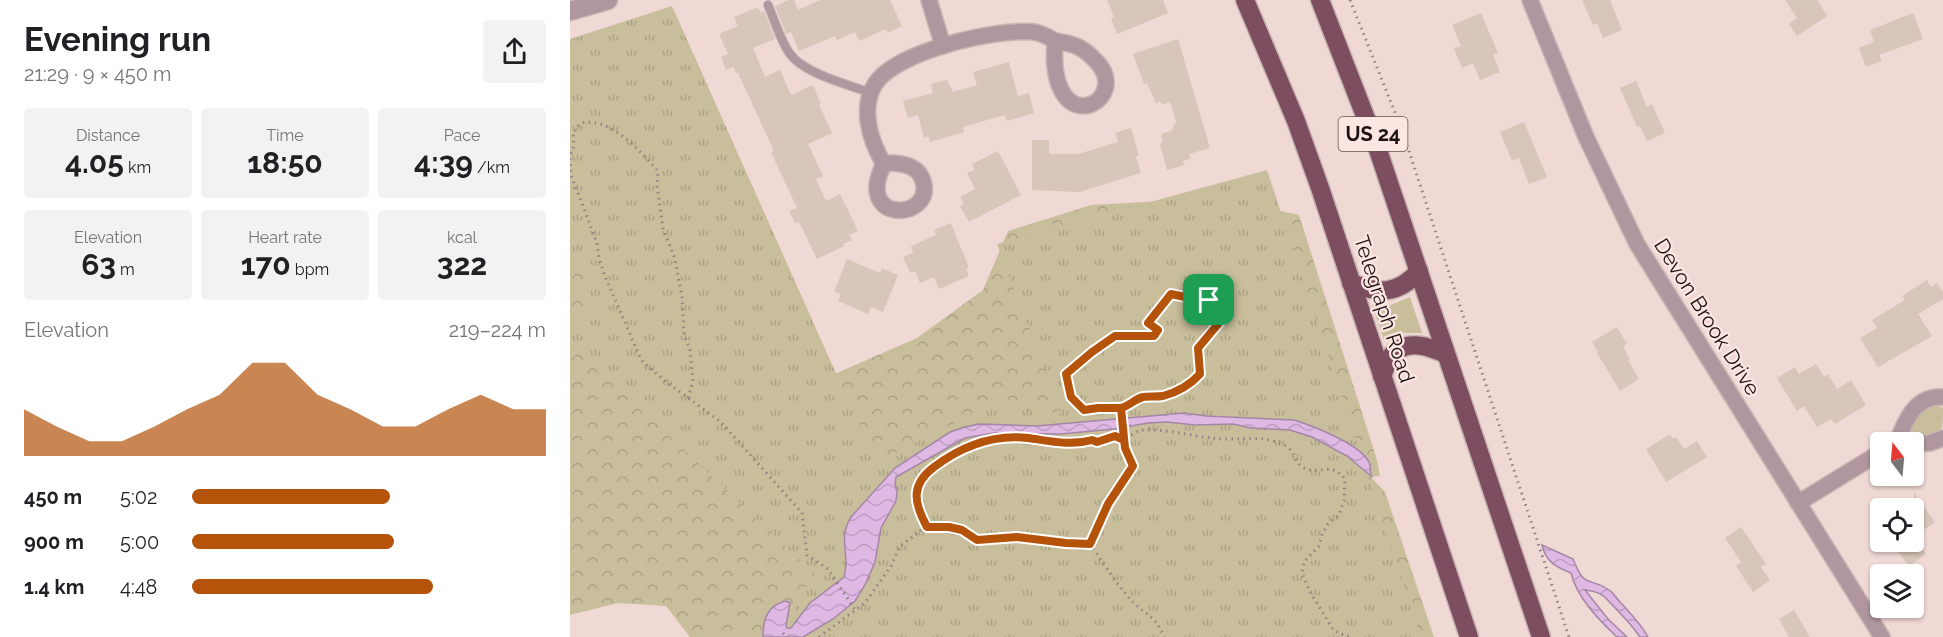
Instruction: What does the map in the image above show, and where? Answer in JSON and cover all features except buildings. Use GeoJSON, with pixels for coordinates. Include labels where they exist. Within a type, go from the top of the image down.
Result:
{"type":"FeatureCollection","features":[{"type":"Feature","properties":{"kind":"highway","name":"Telegraph Road"},"geometry":{"type":"LineString","coordinates":[[1245,0],[1296,121],[1320,188],[1469,637]]}},
{"type":"Feature","properties":{"kind":"highway","name":"US 24"},"geometry":{"type":"LineString","coordinates":[[1320,0],[1364,110],[1540,637]]}},
{"type":"Feature","properties":{"kind":"highway"},"geometry":{"type":"LineString","coordinates":[[1351,283],[1376,291],[1389,291],[1411,280],[1419,271]]}},
{"type":"Feature","properties":{"kind":"highway"},"geometry":{"type":"LineString","coordinates":[[1382,376],[1391,356],[1409,346],[1427,346],[1446,354]]}},
{"type":"Feature","properties":{"kind":"street"},"geometry":{"type":"LineString","coordinates":[[570,11],[608,0]]}},
{"type":"Feature","properties":{"kind":"street"},"geometry":{"type":"LineString","coordinates":[[929,0],[943,46]]}},
{"type":"Feature","properties":{"kind":"street","name":"Devon Brook Drive"},"geometry":{"type":"LineString","coordinates":[[1530,0],[1586,137],[1637,244],[1882,637]]}},
{"type":"Feature","properties":{"kind":"street"},"geometry":{"type":"LineString","coordinates":[[884,164],[876,151],[868,116],[871,93],[880,77],[889,70],[921,54],[975,38],[1010,32],[1034,32],[1046,35],[1055,41]]}},
{"type":"Feature","properties":{"kind":"street"},"geometry":{"type":"LineString","coordinates":[[1901,432],[1914,407],[1929,398],[1943,397]]}},
{"type":"Feature","properties":{"kind":"street"},"geometry":{"type":"LineString","coordinates":[[1924,443],[1943,438]]}},
{"type":"Feature","properties":{"kind":"street"},"geometry":{"type":"LineString","coordinates":[[1798,503],[1870,459]]}},
{"type":"Feature","properties":{"kind":"lane"},"geometry":{"type":"LineString","coordinates":[[768,5],[789,52],[798,63],[871,93]]}},
{"type":"Feature","properties":{"kind":"path"},"geometry":{"type":"LineString","coordinates":[[1350,0],[1402,130],[1569,637]]}},
{"type":"Feature","properties":{"kind":"path"},"geometry":{"type":"LineString","coordinates":[[688,398],[693,381],[690,349],[684,335],[682,297],[674,256],[663,229],[657,171],[642,153],[612,129],[590,121],[581,123],[573,133],[574,146],[570,156],[571,176],[597,243],[598,258],[643,362],[669,384],[721,423],[802,513],[808,556],[822,564],[833,576],[856,612]]}},
{"type":"Feature","properties":{"kind":"path"},"geometry":{"type":"LineString","coordinates":[[1171,294],[1209,300],[1219,323],[1198,348],[1200,374],[1192,383],[1175,392],[1161,396],[1141,397],[1129,406],[1121,408],[1084,410],[1071,397],[1066,374],[1115,336],[1154,336],[1158,330],[1148,323],[1171,294]]}},
{"type":"Feature","properties":{"kind":"path"},"geometry":{"type":"LineString","coordinates":[[1090,544],[1108,504],[1133,466],[1124,440],[1121,408]]}},
{"type":"Feature","properties":{"kind":"path"},"geometry":{"type":"LineString","coordinates":[[1124,440],[1140,430],[1189,433],[1215,439],[1249,437],[1284,445],[1294,453],[1299,465],[1305,469],[1313,471],[1330,468],[1338,471],[1345,479],[1344,501],[1339,515],[1328,524],[1319,546],[1304,562],[1302,573],[1310,592],[1334,631],[1349,637]]}},
{"type":"Feature","properties":{"kind":"path"},"geometry":{"type":"LineString","coordinates":[[927,527],[915,496],[918,484],[928,471],[953,453],[972,444],[1003,438],[1024,438],[1056,443],[1081,443],[1092,440],[1097,442],[1115,436],[1124,440]]}},
{"type":"Feature","properties":{"kind":"path"},"geometry":{"type":"LineString","coordinates":[[819,637],[856,612],[865,603],[891,566],[900,546],[927,527],[949,527],[962,530],[977,540],[1017,537],[1090,544]]}},
{"type":"Feature","properties":{"kind":"path"},"geometry":{"type":"LineString","coordinates":[[1090,544],[1132,602],[1149,613],[1156,621],[1164,637]]}},
{"type":"Feature","properties":{"kind":"path"},"geometry":{"type":"LineString","coordinates":[[783,633],[787,637]]}},
{"type":"Feature","properties":{"kind":"green space"},"geometry":{"type":"Polygon","coordinates":[[[672,6],[876,463],[990,405],[1062,414],[997,244],[1267,170],[1421,637],[782,637],[801,595],[815,574],[570,342],[570,320],[592,303],[570,241],[570,39],[672,6]]]}},
{"type":"Feature","properties":{"kind":"green space"},"geometry":{"type":"Polygon","coordinates":[[[570,39],[823,379],[917,338],[983,290],[1008,231],[1091,205],[1220,198],[1299,215],[1377,460],[1380,476],[1371,477],[1385,492],[1434,637],[1229,637],[1360,466],[1371,475],[1370,463],[787,628],[787,615],[763,626],[763,637],[690,637],[666,606],[618,603],[570,615],[570,39]]]}},
{"type":"Feature","properties":{"kind":"green space"},"geometry":{"type":"Polygon","coordinates":[[[1410,297],[1422,333],[1401,333],[1384,340],[1372,305],[1388,306],[1410,297]]]}},
{"type":"Feature","properties":{"kind":"green space"},"geometry":{"type":"Polygon","coordinates":[[[1936,405],[1943,408],[1940,430],[1929,436],[1924,436],[1924,432],[1909,432],[1916,418],[1926,409],[1936,405]]]}},
{"type":"Feature","properties":{"kind":"water"},"geometry":{"type":"Polygon","coordinates":[[[1184,413],[1294,420],[1335,436],[1356,449],[1369,462],[1371,476],[1347,456],[1312,437],[1290,430],[1251,428],[1233,424],[1195,425],[1167,422],[1061,434],[994,433],[965,438],[896,477],[896,501],[881,528],[875,562],[855,601],[833,619],[803,637],[763,637],[765,619],[774,606],[786,601],[790,603],[786,626],[791,628],[810,603],[844,577],[846,562],[844,540],[851,517],[895,468],[950,432],[979,424],[1037,426],[1184,413]]]}},
{"type":"Feature","properties":{"kind":"water"},"geometry":{"type":"Polygon","coordinates":[[[1542,545],[1573,559],[1584,579],[1611,592],[1648,637],[1640,637],[1604,596],[1585,590],[1608,619],[1627,637],[1617,637],[1583,600],[1571,573],[1552,563],[1546,556],[1542,545]]]}},
{"type":"Feature","properties":{"kind":"route"},"geometry":{"type":"LineString","coordinates":[[1209,300],[1171,294],[1148,323],[1158,330],[1154,336],[1115,336],[1066,374],[1071,397],[1084,410],[1121,408],[1125,448],[1133,466],[1108,504],[1090,544],[1017,537],[977,540],[962,530],[949,527],[927,527],[915,496],[918,484],[928,471],[953,453],[972,444],[1003,438],[1036,439],[1056,443],[1081,443],[1092,440],[1097,442],[1115,436],[1124,440],[1121,408],[1129,406],[1141,397],[1161,396],[1175,392],[1192,383],[1200,374],[1198,348],[1219,323],[1209,300]]}}]}
